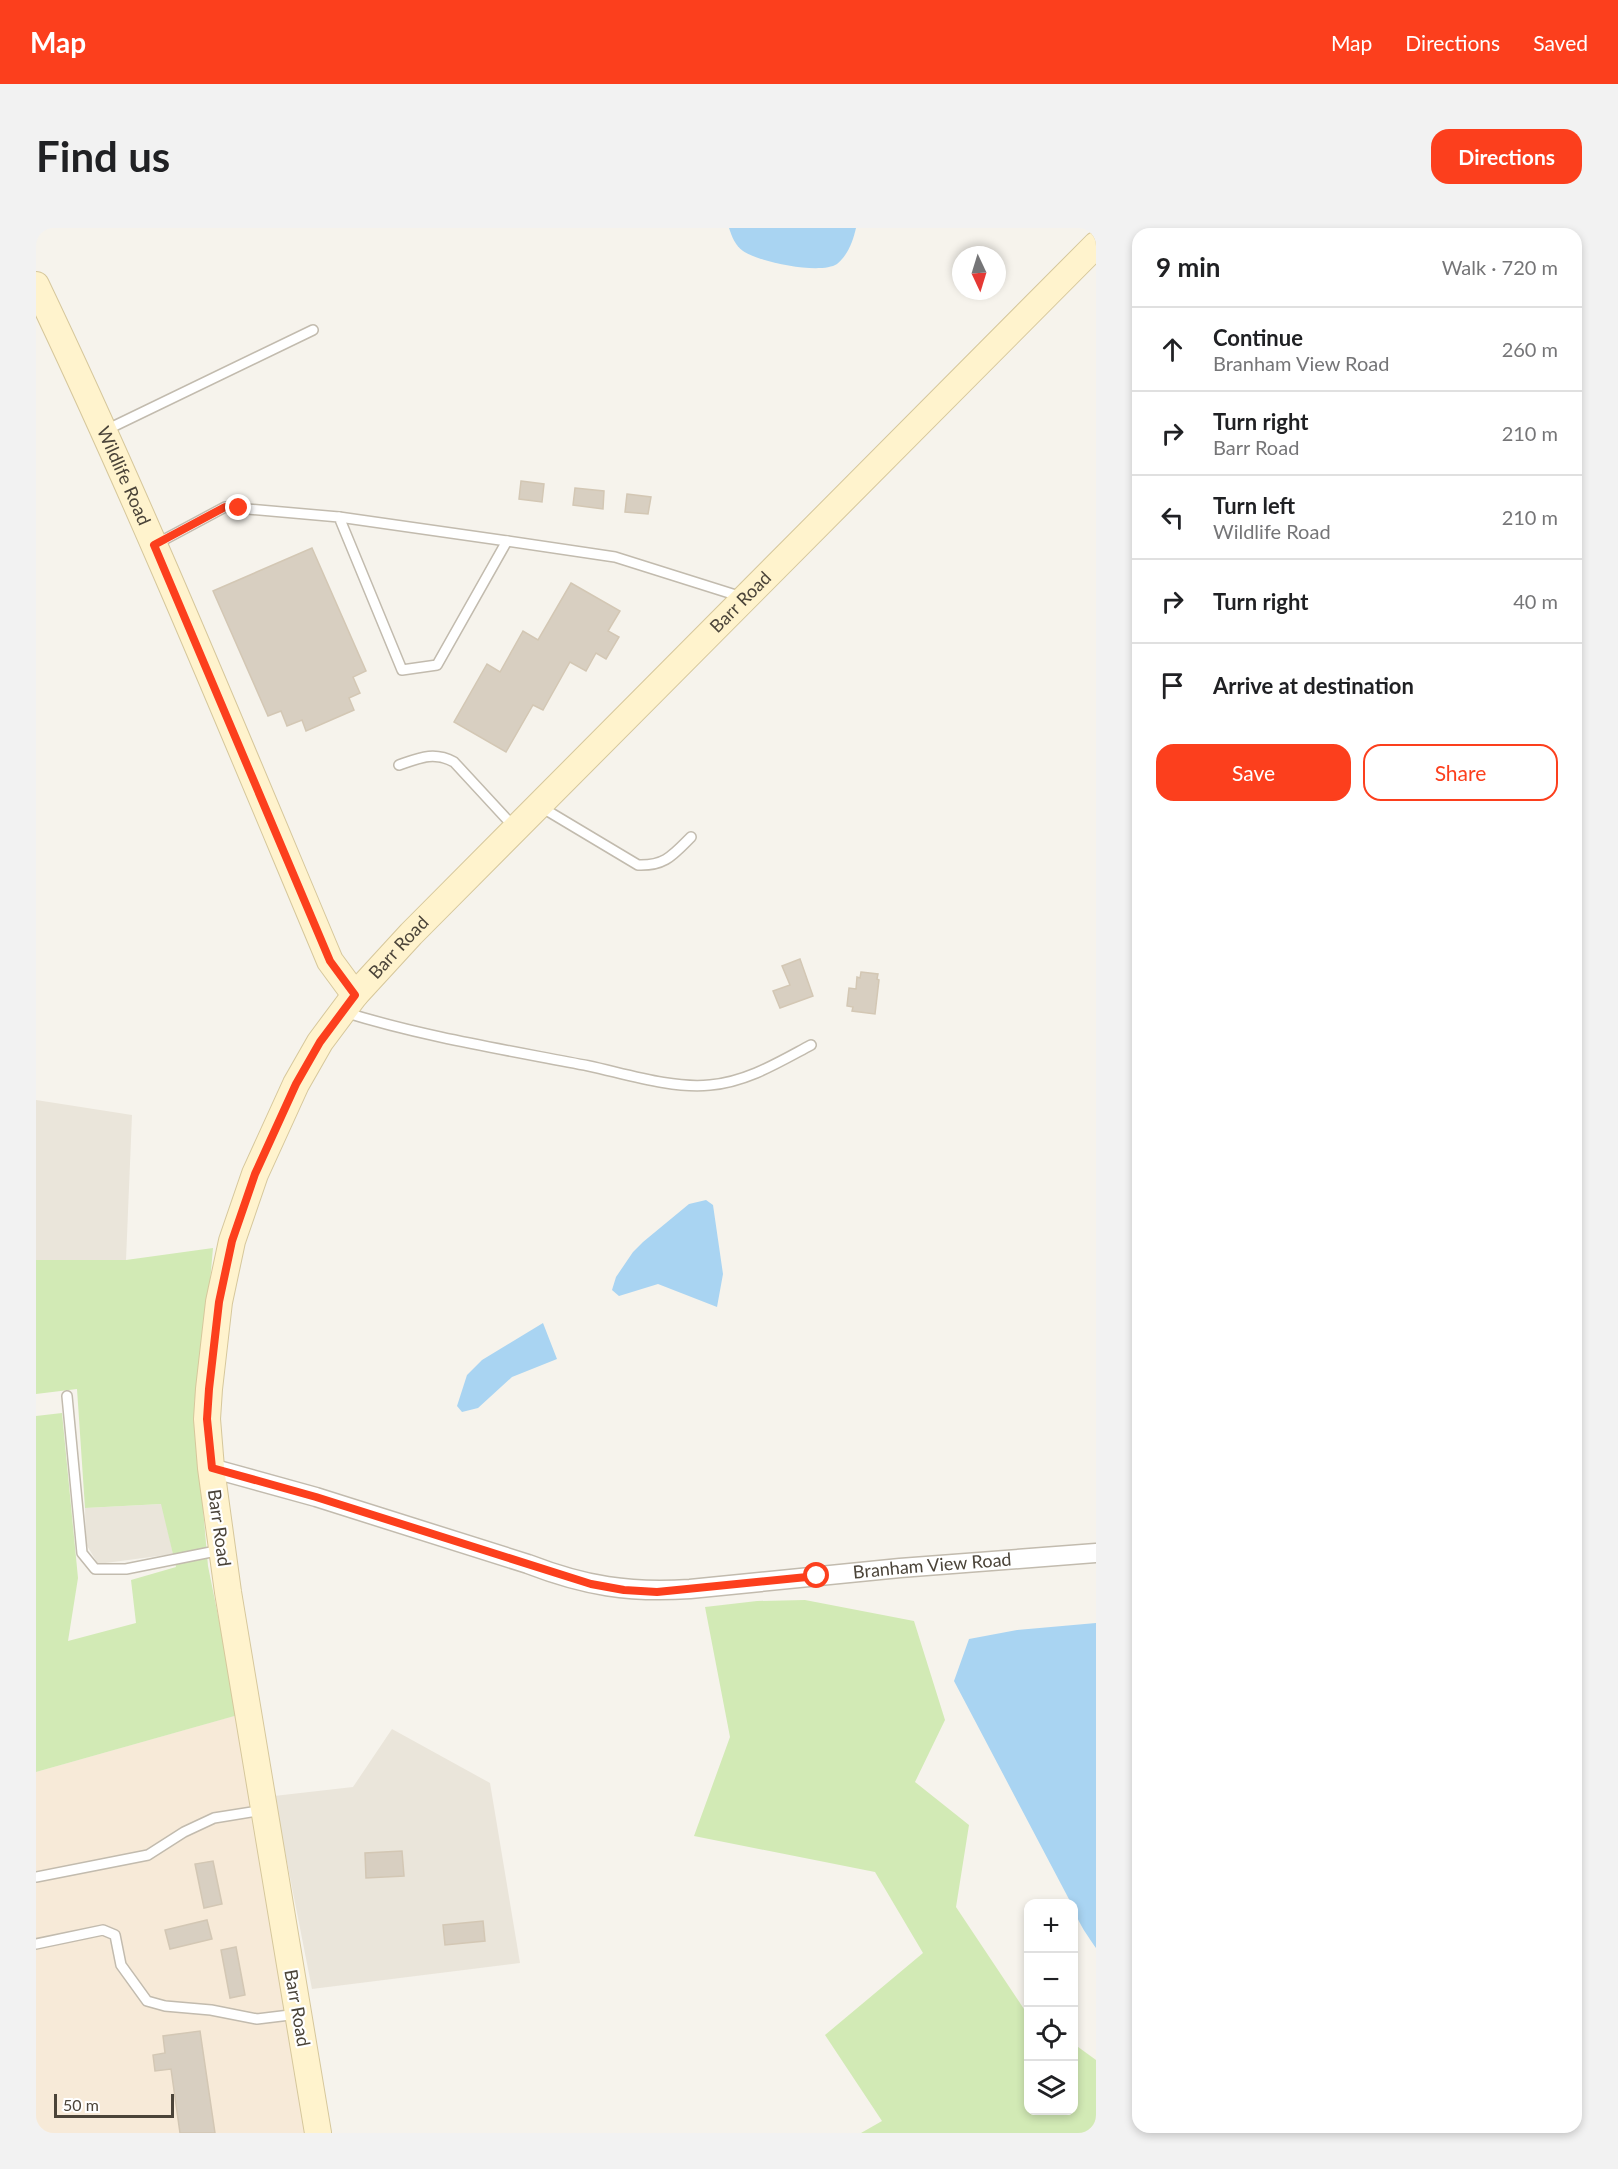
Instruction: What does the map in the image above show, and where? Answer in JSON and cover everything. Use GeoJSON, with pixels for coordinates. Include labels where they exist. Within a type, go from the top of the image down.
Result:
{"type":"FeatureCollection","features":[{"type":"Feature","properties":{"kind":"street","name":"Barr Road"},"geometry":{"type":"LineString","coordinates":[[318,2133],[222,1550],[207,1419],[219,1302],[232,1241],[255,1174],[296,1084],[320,1042],[349,1003],[411,934],[1096,245]]}},
{"type":"Feature","properties":{"kind":"street","name":"Wildlife Road"},"geometry":{"type":"LineString","coordinates":[[36,285],[154,545],[349,1003]]}},
{"type":"Feature","properties":{"kind":"street","name":"Branham View Road"},"geometry":{"type":"LineString","coordinates":[[212,1468],[316,1497],[528,1564],[559,1576],[624,1590],[657,1592],[690,1590],[900,1568],[1096,1553]]}},
{"type":"Feature","properties":{"kind":"lane"},"geometry":{"type":"LineString","coordinates":[[104,432],[313,330]]}},
{"type":"Feature","properties":{"kind":"lane"},"geometry":{"type":"LineString","coordinates":[[154,545],[225,507],[339,517],[615,557],[744,598]]}},
{"type":"Feature","properties":{"kind":"lane"},"geometry":{"type":"LineString","coordinates":[[339,517],[402,670],[436,665],[507,541]]}},
{"type":"Feature","properties":{"kind":"lane"},"geometry":{"type":"LineString","coordinates":[[399,765],[427,755],[443,756],[454,762],[516,829]]}},
{"type":"Feature","properties":{"kind":"lane"},"geometry":{"type":"LineString","coordinates":[[539,805],[638,865],[650,865],[668,859],[691,837]]}},
{"type":"Feature","properties":{"kind":"lane"},"geometry":{"type":"LineString","coordinates":[[349,1003],[381,1024],[673,1083],[708,1086],[730,1083],[754,1075],[811,1045]]}},
{"type":"Feature","properties":{"kind":"lane"},"geometry":{"type":"LineString","coordinates":[[67,1396],[82,1553],[95,1569],[126,1569],[222,1550]]}},
{"type":"Feature","properties":{"kind":"lane"},"geometry":{"type":"LineString","coordinates":[[36,1877],[148,1855],[184,1832],[214,1818],[264,1810]]}},
{"type":"Feature","properties":{"kind":"lane"},"geometry":{"type":"LineString","coordinates":[[36,1944],[103,1930],[115,1935],[121,1965],[147,2001],[165,2006],[211,2010],[257,2019],[298,2014]]}},
{"type":"Feature","properties":{"kind":"shaded area"},"geometry":{"type":"Polygon","coordinates":[[[36,1100],[132,1115],[126,1260],[36,1260],[36,1100]]]}},
{"type":"Feature","properties":{"kind":"shaded area"},"geometry":{"type":"Polygon","coordinates":[[[162,1504],[173,1554],[98,1564],[86,1544],[85,1508],[162,1504]]]}},
{"type":"Feature","properties":{"kind":"shaded area"},"geometry":{"type":"Polygon","coordinates":[[[248,1712],[318,2133],[36,2133],[36,1772],[248,1712]]]}},
{"type":"Feature","properties":{"kind":"shaded area"},"geometry":{"type":"Polygon","coordinates":[[[392,1729],[490,1783],[520,1963],[312,1989],[274,1796],[353,1787],[392,1729]]]}},
{"type":"Feature","properties":{"kind":"green space"},"geometry":{"type":"Polygon","coordinates":[[[213,1248],[208,1305],[194,1405],[208,1566],[238,1715],[36,1772],[36,1416],[62,1413],[78,1578],[68,1641],[136,1623],[131,1580],[176,1567],[161,1504],[85,1508],[77,1389],[36,1394],[36,1260],[126,1260],[213,1248]]]}},
{"type":"Feature","properties":{"kind":"green space"},"geometry":{"type":"Polygon","coordinates":[[[805,1600],[914,1621],[945,1720],[915,1782],[969,1825],[956,1907],[1024,2009],[1024,2115],[1078,2115],[1078,2047],[1096,2060],[1096,2133],[861,2133],[882,2121],[825,2035],[923,1953],[875,1872],[694,1836],[730,1737],[705,1607],[757,1601],[805,1600]]]}},
{"type":"Feature","properties":{"kind":"water"},"geometry":{"type":"Polygon","coordinates":[[[729,228],[856,228],[849,248],[837,264],[829,267],[804,268],[775,263],[743,251],[729,228]]]}},
{"type":"Feature","properties":{"kind":"water"},"geometry":{"type":"Polygon","coordinates":[[[706,1200],[713,1205],[723,1274],[717,1307],[658,1284],[619,1296],[612,1290],[616,1277],[633,1252],[643,1242],[689,1204],[706,1200]]]}},
{"type":"Feature","properties":{"kind":"water"},"geometry":{"type":"Polygon","coordinates":[[[543,1323],[557,1359],[512,1377],[478,1408],[462,1412],[457,1406],[467,1375],[482,1360],[543,1323]]]}},
{"type":"Feature","properties":{"kind":"water"},"geometry":{"type":"Polygon","coordinates":[[[1096,1623],[1096,1948],[1079,1921],[1078,1899],[1069,1899],[954,1681],[969,1639],[1017,1630],[1096,1623]]]}},
{"type":"Feature","properties":{"kind":"building"},"geometry":{"type":"Polygon","coordinates":[[[521,481],[544,484],[542,502],[519,499],[521,481]]]}},
{"type":"Feature","properties":{"kind":"building"},"geometry":{"type":"Polygon","coordinates":[[[575,488],[604,491],[603,509],[573,505],[575,488]]]}},
{"type":"Feature","properties":{"kind":"building"},"geometry":{"type":"Polygon","coordinates":[[[627,494],[651,497],[648,514],[625,512],[627,494]]]}},
{"type":"Feature","properties":{"kind":"building"},"geometry":{"type":"Polygon","coordinates":[[[312,548],[366,671],[353,677],[360,693],[349,698],[354,710],[306,731],[302,720],[287,726],[281,711],[268,716],[213,591],[312,548]]]}},
{"type":"Feature","properties":{"kind":"building"},"geometry":{"type":"Polygon","coordinates":[[[571,583],[620,611],[608,631],[619,637],[606,659],[596,653],[586,671],[570,662],[543,710],[533,705],[506,752],[454,722],[487,664],[500,672],[523,631],[538,640],[571,583]]]}},
{"type":"Feature","properties":{"kind":"building"},"geometry":{"type":"Polygon","coordinates":[[[800,959],[813,996],[780,1008],[773,991],[790,985],[782,966],[800,959]]]}},
{"type":"Feature","properties":{"kind":"building"},"geometry":{"type":"Polygon","coordinates":[[[861,972],[878,974],[875,1014],[852,1011],[853,1007],[847,1006],[849,988],[856,989],[857,977],[860,978],[861,972]]]}},
{"type":"Feature","properties":{"kind":"building"},"geometry":{"type":"Polygon","coordinates":[[[402,1851],[404,1876],[366,1878],[365,1853],[402,1851]]]}},
{"type":"Feature","properties":{"kind":"building"},"geometry":{"type":"Polygon","coordinates":[[[213,1861],[222,1904],[204,1908],[195,1864],[213,1861]]]}},
{"type":"Feature","properties":{"kind":"building"},"geometry":{"type":"Polygon","coordinates":[[[207,1920],[212,1939],[170,1949],[165,1930],[207,1920]]]}},
{"type":"Feature","properties":{"kind":"building"},"geometry":{"type":"Polygon","coordinates":[[[483,1921],[485,1941],[445,1945],[443,1925],[483,1921]]]}},
{"type":"Feature","properties":{"kind":"building"},"geometry":{"type":"Polygon","coordinates":[[[236,1947],[245,1995],[230,1998],[221,1950],[236,1947]]]}},
{"type":"Feature","properties":{"kind":"building"},"geometry":{"type":"Polygon","coordinates":[[[200,2031],[215,2133],[180,2133],[171,2069],[155,2071],[153,2055],[165,2053],[163,2036],[200,2031]]]}},
{"type":"Feature","properties":{"kind":"route"},"geometry":{"type":"LineString","coordinates":[[239,508],[225,507],[154,545],[330,961],[355,995],[320,1042],[296,1084],[255,1174],[232,1241],[219,1302],[209,1389],[207,1419],[212,1468],[316,1497],[528,1564],[559,1576],[624,1590],[657,1592],[690,1590],[817,1576]]}}]}
